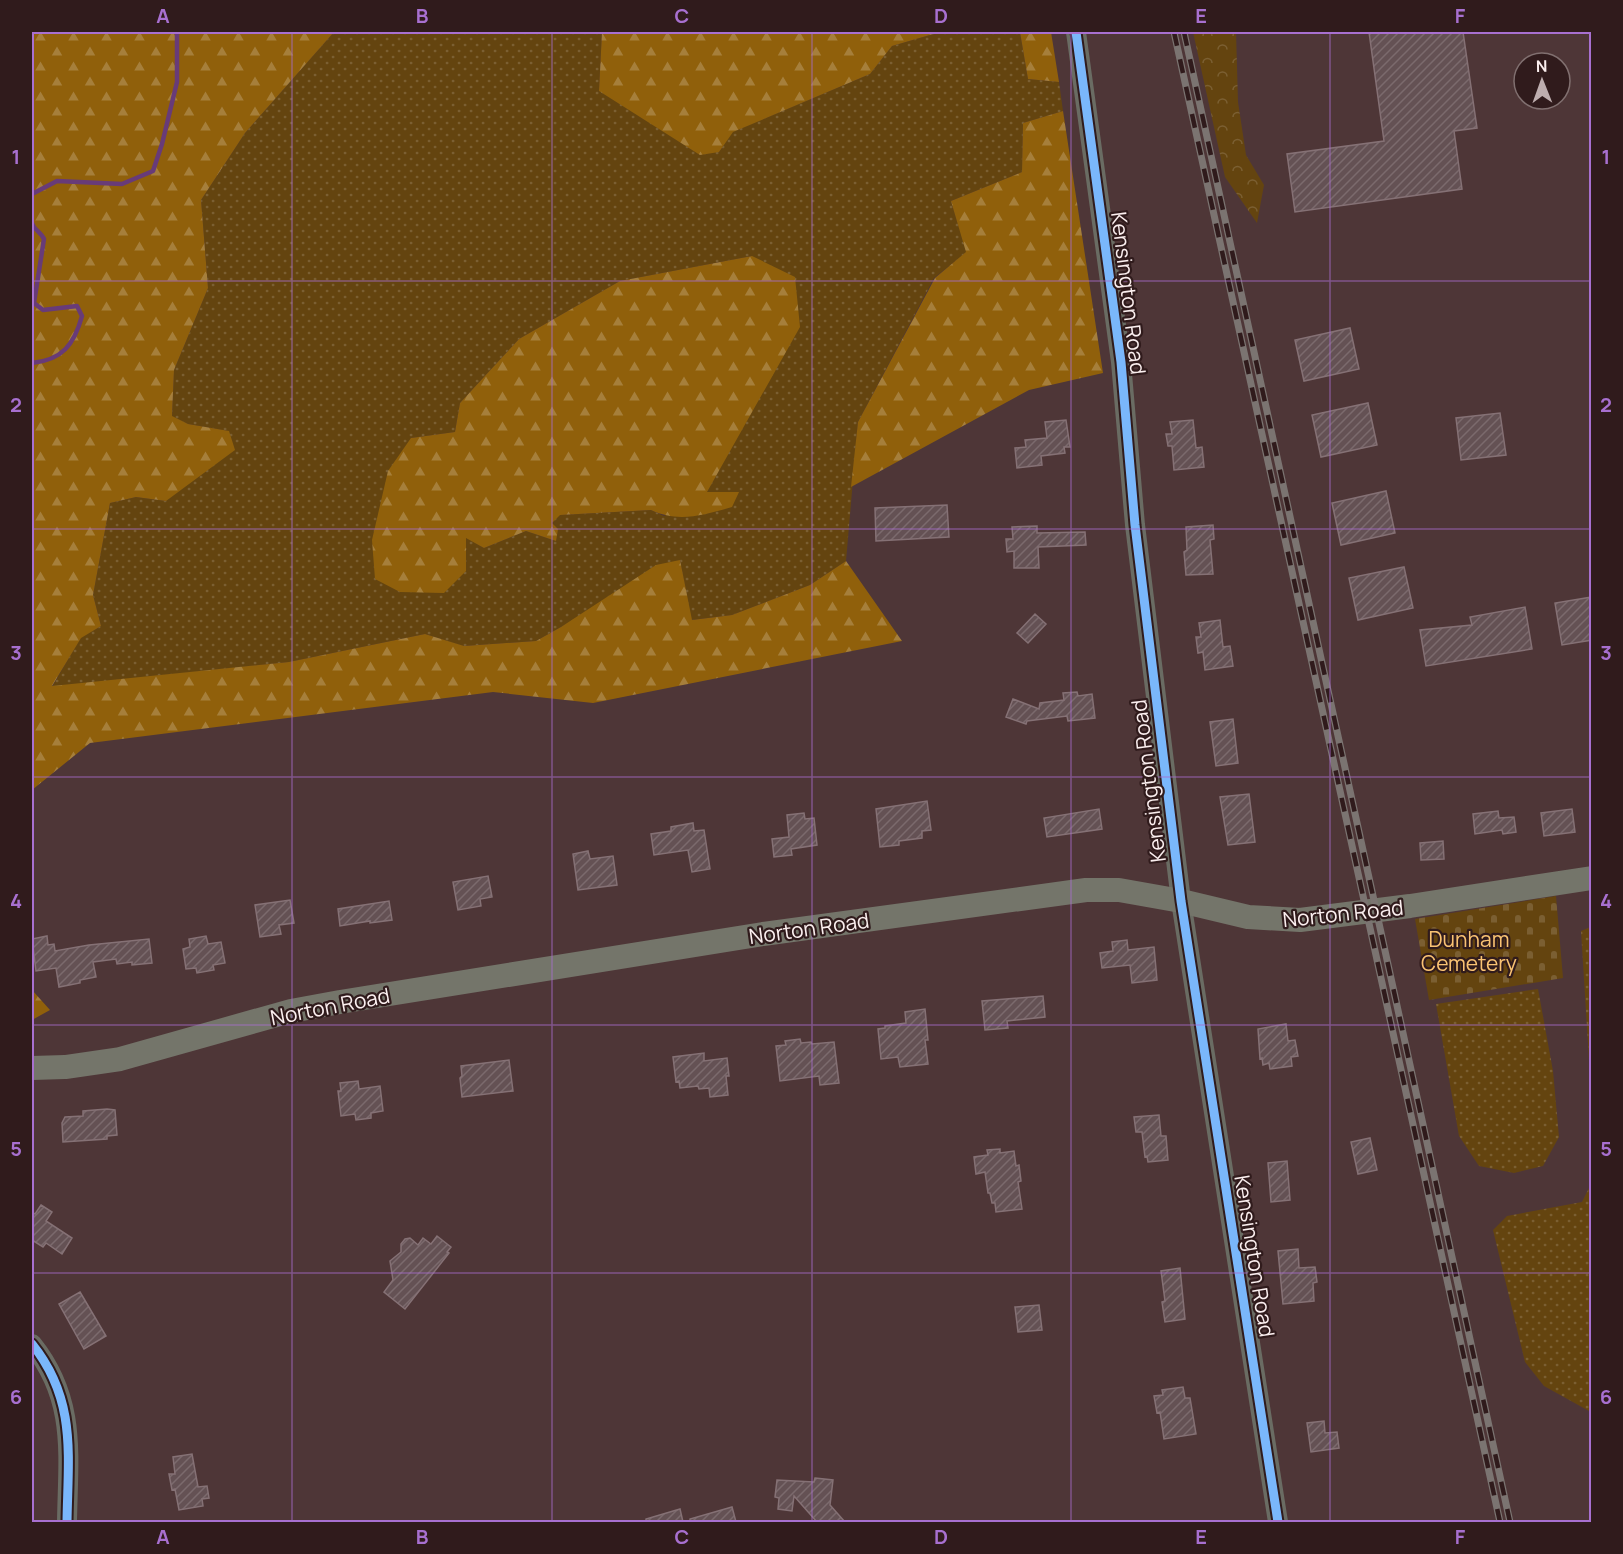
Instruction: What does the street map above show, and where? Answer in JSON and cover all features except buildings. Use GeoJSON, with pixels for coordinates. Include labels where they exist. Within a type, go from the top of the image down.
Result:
{"type":"FeatureCollection","features":[{"type":"Feature","properties":{"kind":"main road","name":"Norton Road"},"geometry":{"type":"LineString","coordinates":[[32,1068],[65,1067],[120,1059],[291,1011],[340,1002],[763,934],[1086,890],[1119,890],[1181,901],[1259,919],[1320,919],[1592,878]]}},
{"type":"Feature","properties":{"kind":"street","name":"Kensington Road"},"geometry":{"type":"LineString","coordinates":[[1076,32],[1121,362],[1135,525],[1181,901],[1278,1522]]}},
{"type":"Feature","properties":{"kind":"street"},"geometry":{"type":"LineString","coordinates":[[32,1344],[57,1385],[66,1413],[67,1522]]}},
{"type":"Feature","properties":{"kind":"green space"},"geometry":{"type":"Polygon","coordinates":[[[32,32],[334,32],[245,133],[201,200],[208,288],[174,370],[172,416],[188,424],[229,431],[235,450],[166,501],[136,497],[110,503],[93,595],[101,626],[81,638],[52,686],[289,662],[425,634],[464,646],[536,641],[656,565],[680,560],[692,620],[732,615],[810,585],[846,561],[902,641],[593,703],[493,692],[90,743],[32,790],[32,32]]]}},
{"type":"Feature","properties":{"kind":"green space"},"geometry":{"type":"Polygon","coordinates":[[[334,32],[602,32],[599,91],[719,152],[732,132],[870,74],[892,46],[940,32],[1020,32],[1028,79],[1059,82],[1063,111],[1023,123],[1022,172],[951,201],[967,252],[934,278],[858,422],[846,561],[810,585],[732,615],[691,620],[680,560],[536,641],[463,646],[425,634],[289,662],[52,687],[81,637],[101,626],[93,595],[110,503],[136,497],[166,501],[228,431],[188,424],[172,417],[174,370],[208,288],[201,200],[245,133],[334,32]],[[752,256],[620,281],[519,339],[460,403],[455,432],[411,438],[466,537],[484,548],[526,531],[556,541],[552,523],[559,515],[651,510],[664,516],[706,493],[744,424],[752,256]]]}},
{"type":"Feature","properties":{"kind":"green space"},"geometry":{"type":"Polygon","coordinates":[[[602,32],[940,32],[892,46],[870,74],[733,132],[719,152],[700,155],[599,91],[602,32]]]}},
{"type":"Feature","properties":{"kind":"green space"},"geometry":{"type":"Polygon","coordinates":[[[1020,32],[1051,32],[1059,82],[1028,79],[1020,32]]]}},
{"type":"Feature","properties":{"kind":"green space"},"geometry":{"type":"Polygon","coordinates":[[[1193,32],[1236,32],[1238,102],[1246,155],[1264,185],[1257,223],[1225,177],[1193,32]]]}},
{"type":"Feature","properties":{"kind":"green space"},"geometry":{"type":"Polygon","coordinates":[[[1063,111],[1103,373],[1029,390],[851,487],[858,422],[935,278],[966,252],[951,201],[1022,172],[1023,123],[1063,111]]]}},
{"type":"Feature","properties":{"kind":"green space"},"geometry":{"type":"Polygon","coordinates":[[[752,256],[795,277],[800,327],[707,492],[739,492],[732,507],[701,515],[681,517],[651,510],[560,515],[552,523],[558,529],[556,541],[526,531],[484,548],[466,538],[466,571],[444,593],[400,592],[375,579],[372,540],[388,471],[411,438],[455,432],[460,403],[519,339],[620,281],[752,256]]]}},
{"type":"Feature","properties":{"kind":"green space","name":"Dunham Cemetery"},"geometry":{"type":"Polygon","coordinates":[[[1556,896],[1563,978],[1429,1000],[1415,919],[1556,896]]]}},
{"type":"Feature","properties":{"kind":"green space"},"geometry":{"type":"Polygon","coordinates":[[[1591,927],[1591,1092],[1581,931],[1591,927]]]}},
{"type":"Feature","properties":{"kind":"green space"},"geometry":{"type":"Polygon","coordinates":[[[1538,989],[1553,1071],[1559,1137],[1543,1166],[1514,1173],[1479,1166],[1459,1136],[1436,1004],[1538,989]]]}},
{"type":"Feature","properties":{"kind":"green space"},"geometry":{"type":"Polygon","coordinates":[[[32,990],[50,1010],[32,1020],[32,990]]]}},
{"type":"Feature","properties":{"kind":"green space"},"geometry":{"type":"Polygon","coordinates":[[[1591,1184],[1592,1411],[1589,1411],[1544,1386],[1525,1362],[1493,1230],[1507,1216],[1582,1202],[1591,1184]]]}},
{"type":"Feature","properties":{"kind":"waterway"},"geometry":{"type":"LineString","coordinates":[[32,194],[57,181],[122,184],[153,171],[177,82],[177,32]]}},
{"type":"Feature","properties":{"kind":"waterway"},"geometry":{"type":"LineString","coordinates":[[32,223],[44,239],[34,303],[43,310],[77,306],[82,316],[71,343],[65,349],[51,358],[32,363]]}},
{"type":"Feature","properties":{"kind":"railway"},"geometry":{"type":"LineString","coordinates":[[1174,32],[1500,1522]]}},
{"type":"Feature","properties":{"kind":"railway"},"geometry":{"type":"LineString","coordinates":[[1184,32],[1510,1522]]}},
{"type":"Feature","properties":{"kind":"cycle path"},"geometry":{"type":"LineString","coordinates":[[1076,32],[1121,362],[1135,525],[1181,901],[1278,1522]]}},
{"type":"Feature","properties":{"kind":"cycle path"},"geometry":{"type":"LineString","coordinates":[[32,1344],[57,1386],[63,1407],[68,1451],[67,1522]]}}]}
